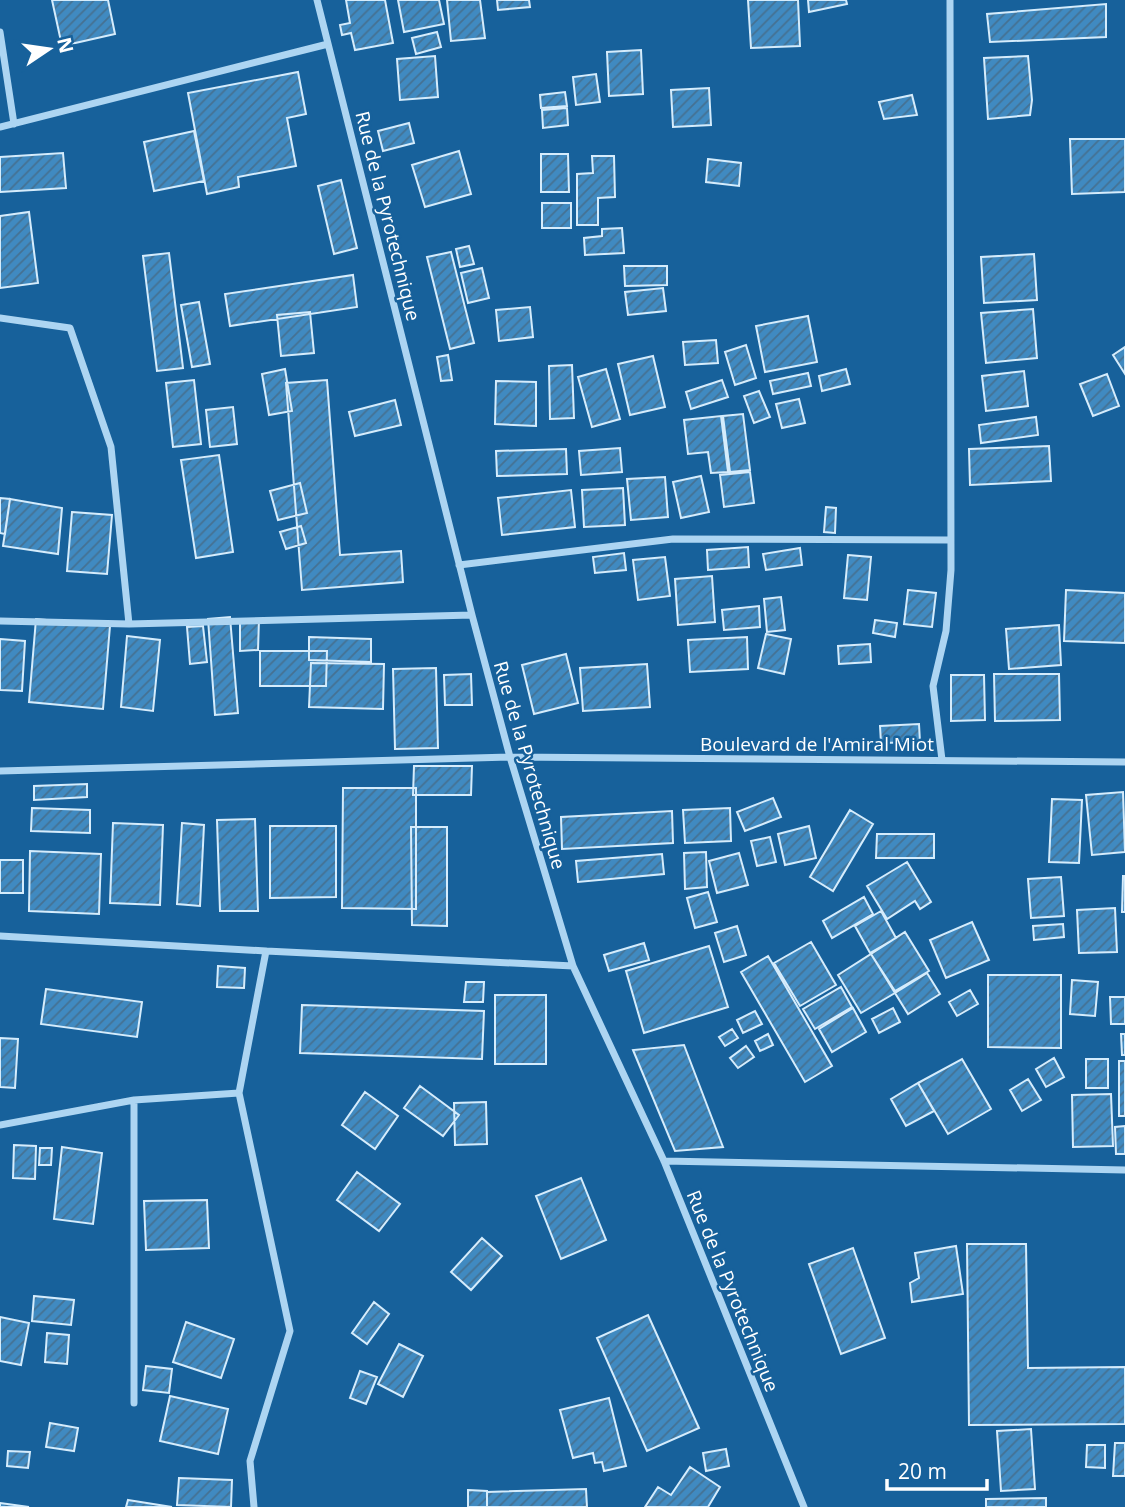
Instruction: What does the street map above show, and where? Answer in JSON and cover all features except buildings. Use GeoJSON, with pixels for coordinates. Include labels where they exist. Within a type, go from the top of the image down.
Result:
{"type":"FeatureCollection","features":[{"type":"Feature","properties":{"kind":"street","name":"Rue de la Pyrotechnique"},"geometry":{"type":"LineString","coordinates":[[317,0],[472,615],[510,757],[573,966],[664,1161],[804,1507]]}},
{"type":"Feature","properties":{"kind":"street"},"geometry":{"type":"LineString","coordinates":[[942,761],[933,686],[946,632],[951,540],[950,0]]}},
{"type":"Feature","properties":{"kind":"street"},"geometry":{"type":"LineString","coordinates":[[0,32],[14,124]]}},
{"type":"Feature","properties":{"kind":"street"},"geometry":{"type":"LineString","coordinates":[[0,127],[328,44]]}},
{"type":"Feature","properties":{"kind":"street"},"geometry":{"type":"LineString","coordinates":[[0,318],[69,328],[111,447],[129,624]]}},
{"type":"Feature","properties":{"kind":"street"},"geometry":{"type":"LineString","coordinates":[[459,565],[673,539],[951,540]]}},
{"type":"Feature","properties":{"kind":"street"},"geometry":{"type":"LineString","coordinates":[[0,621],[129,624],[472,615]]}},
{"type":"Feature","properties":{"kind":"street","name":"Boulevard de l'Amiral Miot"},"geometry":{"type":"LineString","coordinates":[[0,771],[510,757],[1125,762]]}},
{"type":"Feature","properties":{"kind":"street"},"geometry":{"type":"LineString","coordinates":[[0,936],[573,966]]}},
{"type":"Feature","properties":{"kind":"street"},"geometry":{"type":"LineString","coordinates":[[254,1507],[250,1461],[290,1331],[239,1093],[266,951]]}},
{"type":"Feature","properties":{"kind":"street"},"geometry":{"type":"LineString","coordinates":[[0,1125],[134,1100],[239,1093]]}},
{"type":"Feature","properties":{"kind":"street"},"geometry":{"type":"LineString","coordinates":[[134,1100],[134,1403]]}},
{"type":"Feature","properties":{"kind":"street"},"geometry":{"type":"LineString","coordinates":[[664,1161],[1125,1170]]}}]}
